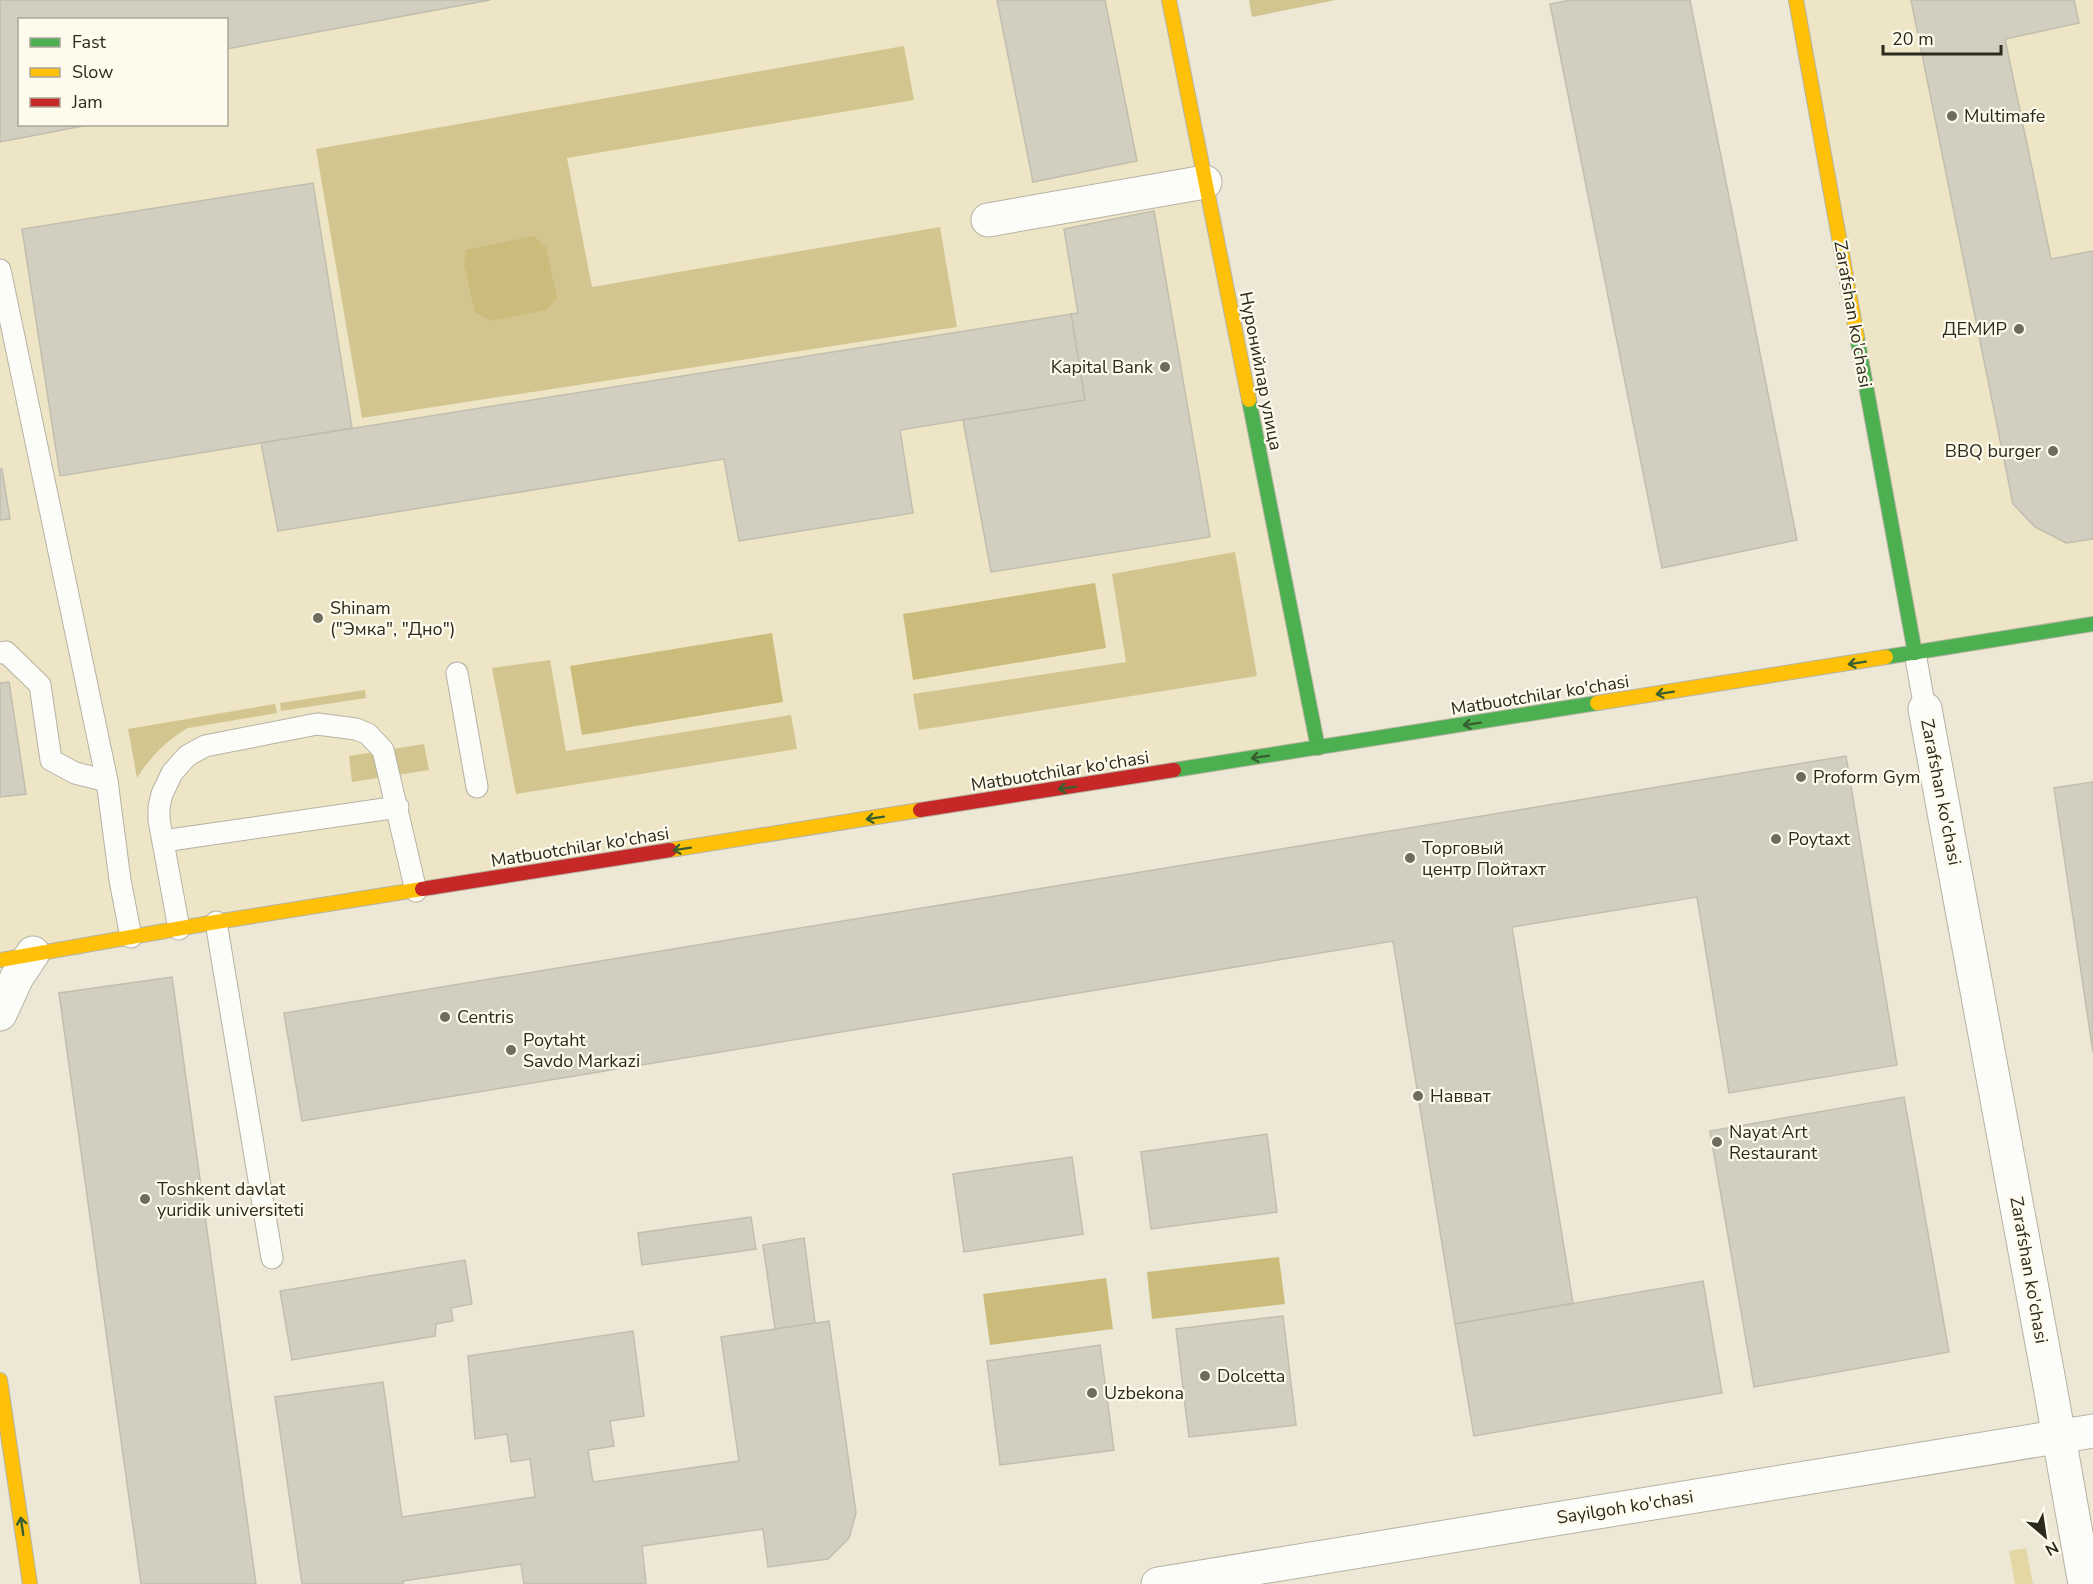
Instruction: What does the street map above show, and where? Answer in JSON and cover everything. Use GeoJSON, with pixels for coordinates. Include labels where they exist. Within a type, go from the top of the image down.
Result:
{"type":"FeatureCollection","features":[{"type":"Feature","properties":{"kind":"street","name":"Нуронийлар улица"},"geometry":{"type":"LineString","coordinates":[[1169,0],[1318,748]]}},
{"type":"Feature","properties":{"kind":"street","name":"Zarafshan ko'chasi"},"geometry":{"type":"LineString","coordinates":[[1796,0],[1915,653]]}},
{"type":"Feature","properties":{"kind":"street"},"geometry":{"type":"LineString","coordinates":[[988,220],[1205,182]]}},
{"type":"Feature","properties":{"kind":"street","name":"Matbuotchilar ko'chasi"},"geometry":{"type":"LineString","coordinates":[[0,960],[216,922],[2093,624]]}},
{"type":"Feature","properties":{"kind":"street","name":"Zarafshan ko'chasi"},"geometry":{"type":"LineString","coordinates":[[1925,709],[2085,1584]]}},
{"type":"Feature","properties":{"kind":"street"},"geometry":{"type":"LineString","coordinates":[[0,1014],[17,977],[33,953]]}},
{"type":"Feature","properties":{"kind":"street"},"geometry":{"type":"LineString","coordinates":[[0,1380],[30,1584]]}},
{"type":"Feature","properties":{"kind":"street","name":"Sayilgoh ko'chasi"},"geometry":{"type":"LineString","coordinates":[[1158,1584],[2093,1431]]}},
{"type":"Feature","properties":{"kind":"lane"},"geometry":{"type":"LineString","coordinates":[[0,270],[107,781],[120,880],[131,937]]}},
{"type":"Feature","properties":{"kind":"lane"},"geometry":{"type":"LineString","coordinates":[[0,653],[6,652],[40,685],[51,760],[75,773],[107,781]]}},
{"type":"Feature","properties":{"kind":"lane","name":"Zarafshan ko'chasi"},"geometry":{"type":"LineString","coordinates":[[1915,653],[1925,709]]}},
{"type":"Feature","properties":{"kind":"lane"},"geometry":{"type":"LineString","coordinates":[[458,673],[477,787]]}},
{"type":"Feature","properties":{"kind":"lane"},"geometry":{"type":"LineString","coordinates":[[179,929],[159,807],[162,794],[179,764],[187,756],[205,746],[317,724],[356,729],[368,734],[383,750],[416,891]]}},
{"type":"Feature","properties":{"kind":"lane"},"geometry":{"type":"LineString","coordinates":[[163,842],[398,807]]}},
{"type":"Feature","properties":{"kind":"lane"},"geometry":{"type":"LineString","coordinates":[[216,922],[272,1258]]}},
{"type":"Feature","properties":{"kind":"shaded area"},"geometry":{"type":"Polygon","coordinates":[[[0,0],[1169,0],[1318,748],[0,960],[0,0]]]}},
{"type":"Feature","properties":{"kind":"shaded area"},"geometry":{"type":"Polygon","coordinates":[[[1249,0],[1336,0],[1252,17],[1249,0]]]}},
{"type":"Feature","properties":{"kind":"shaded area"},"geometry":{"type":"Polygon","coordinates":[[[1796,0],[2093,0],[2093,624],[1915,653],[1796,0]]]}},
{"type":"Feature","properties":{"kind":"shaded area"},"geometry":{"type":"Polygon","coordinates":[[[904,46],[914,100],[567,158],[592,287],[940,227],[957,327],[362,418],[316,149],[904,46]]]}},
{"type":"Feature","properties":{"kind":"shaded area"},"geometry":{"type":"Polygon","coordinates":[[[534,236],[546,247],[557,298],[546,310],[491,321],[475,312],[464,265],[466,250],[534,236]]]}},
{"type":"Feature","properties":{"kind":"shaded area"},"geometry":{"type":"Polygon","coordinates":[[[1235,552],[1257,676],[919,730],[913,694],[1126,662],[1112,574],[1235,552]]]}},
{"type":"Feature","properties":{"kind":"shaded area"},"geometry":{"type":"Polygon","coordinates":[[[1095,583],[1106,648],[913,680],[903,614],[1095,583]]]}},
{"type":"Feature","properties":{"kind":"shaded area"},"geometry":{"type":"Polygon","coordinates":[[[772,633],[783,702],[582,735],[570,666],[772,633]]]}},
{"type":"Feature","properties":{"kind":"shaded area"},"geometry":{"type":"Polygon","coordinates":[[[550,660],[566,751],[791,715],[797,749],[516,794],[492,668],[550,660]]]}},
{"type":"Feature","properties":{"kind":"shaded area"},"geometry":{"type":"Polygon","coordinates":[[[365,690],[366,698],[281,711],[280,703],[365,690]]]}},
{"type":"Feature","properties":{"kind":"shaded area"},"geometry":{"type":"Polygon","coordinates":[[[275,704],[277,713],[188,728],[160,750],[137,778],[128,729],[275,704]]]}},
{"type":"Feature","properties":{"kind":"shaded area"},"geometry":{"type":"Polygon","coordinates":[[[424,744],[429,770],[352,782],[349,756],[424,744]]]}},
{"type":"Feature","properties":{"kind":"shaded area"},"geometry":{"type":"Polygon","coordinates":[[[1279,1257],[1285,1304],[1152,1319],[1147,1272],[1279,1257]]]}},
{"type":"Feature","properties":{"kind":"shaded area"},"geometry":{"type":"Polygon","coordinates":[[[1106,1278],[1113,1329],[990,1345],[983,1294],[1106,1278]]]}},
{"type":"Feature","properties":{"kind":"shaded area"},"geometry":{"type":"Polygon","coordinates":[[[2026,1548],[2033,1584],[2015,1584],[2009,1551],[2026,1548]]]}},
{"type":"Feature","properties":{"kind":"building"},"geometry":{"type":"Polygon","coordinates":[[[0,0],[490,0],[228,49],[228,18],[18,18],[18,126],[83,126],[0,142],[0,0]]]}},
{"type":"Feature","properties":{"kind":"building"},"geometry":{"type":"Polygon","coordinates":[[[997,0],[1105,0],[1137,161],[1033,182],[997,0]]]}},
{"type":"Feature","properties":{"kind":"building"},"geometry":{"type":"Polygon","coordinates":[[[1570,0],[1690,0],[1797,540],[1662,568],[1550,4],[1570,0]]]}},
{"type":"Feature","properties":{"kind":"building"},"geometry":{"type":"Polygon","coordinates":[[[1911,0],[2074,0],[2079,23],[2005,39],[2051,259],[2093,251],[2093,539],[2066,543],[2035,527],[2013,504],[1911,0]]]}},
{"type":"Feature","properties":{"kind":"building"},"geometry":{"type":"Polygon","coordinates":[[[313,183],[352,428],[60,476],[22,229],[313,183]]]}},
{"type":"Feature","properties":{"kind":"building"},"geometry":{"type":"Polygon","coordinates":[[[1154,211],[1210,537],[991,572],[963,420],[1085,400],[1071,314],[1078,313],[1064,229],[1154,211]]]}},
{"type":"Feature","properties":{"kind":"building"},"geometry":{"type":"Polygon","coordinates":[[[1071,314],[1085,400],[900,430],[913,513],[739,541],[724,459],[278,531],[261,443],[1071,314]]]}},
{"type":"Feature","properties":{"kind":"building"},"geometry":{"type":"Polygon","coordinates":[[[0,469],[2,469],[10,519],[0,520],[0,469]]]}},
{"type":"Feature","properties":{"kind":"building"},"geometry":{"type":"Polygon","coordinates":[[[9,682],[26,794],[0,797],[0,683],[9,682]]]}},
{"type":"Feature","properties":{"kind":"building","name":"Poytaht Savdo Markazi"},"geometry":{"type":"Polygon","coordinates":[[[1846,756],[1897,1065],[1729,1093],[1697,897],[1512,927],[1573,1303],[1455,1324],[1393,941],[302,1121],[284,1013],[1846,756]]]}},
{"type":"Feature","properties":{"kind":"building"},"geometry":{"type":"Polygon","coordinates":[[[2093,782],[2093,1053],[2054,788],[2093,782]]]}},
{"type":"Feature","properties":{"kind":"building","name":"Toshkent davlat yuridik universiteti"},"geometry":{"type":"Polygon","coordinates":[[[172,977],[256,1584],[141,1584],[59,993],[172,977]]]}},
{"type":"Feature","properties":{"kind":"building"},"geometry":{"type":"Polygon","coordinates":[[[1904,1097],[1949,1352],[1754,1387],[1710,1131],[1904,1097]]]}},
{"type":"Feature","properties":{"kind":"building"},"geometry":{"type":"Polygon","coordinates":[[[1267,1134],[1277,1212],[1151,1229],[1141,1152],[1267,1134]]]}},
{"type":"Feature","properties":{"kind":"building"},"geometry":{"type":"Polygon","coordinates":[[[1072,1157],[1083,1234],[964,1252],[953,1174],[1072,1157]]]}},
{"type":"Feature","properties":{"kind":"building"},"geometry":{"type":"Polygon","coordinates":[[[751,1217],[756,1249],[642,1265],[638,1233],[751,1217]]]}},
{"type":"Feature","properties":{"kind":"building"},"geometry":{"type":"Polygon","coordinates":[[[804,1238],[815,1323],[775,1329],[763,1245],[804,1238]]]}},
{"type":"Feature","properties":{"kind":"building"},"geometry":{"type":"Polygon","coordinates":[[[465,1260],[472,1304],[451,1308],[453,1321],[436,1324],[435,1336],[292,1360],[280,1291],[465,1260]]]}},
{"type":"Feature","properties":{"kind":"building"},"geometry":{"type":"Polygon","coordinates":[[[1703,1281],[1722,1393],[1474,1436],[1455,1324],[1703,1281]]]}},
{"type":"Feature","properties":{"kind":"building"},"geometry":{"type":"Polygon","coordinates":[[[1283,1316],[1296,1425],[1189,1437],[1176,1329],[1283,1316]]]}},
{"type":"Feature","properties":{"kind":"building"},"geometry":{"type":"Polygon","coordinates":[[[829,1321],[856,1513],[849,1538],[828,1559],[768,1567],[763,1529],[642,1546],[646,1584],[524,1584],[521,1564],[403,1581],[403,1584],[302,1584],[275,1397],[383,1382],[402,1517],[535,1497],[530,1459],[511,1462],[507,1434],[475,1439],[468,1356],[633,1331],[644,1416],[610,1421],[614,1446],[588,1450],[593,1482],[739,1461],[721,1337],[829,1321]]]}},
{"type":"Feature","properties":{"kind":"building"},"geometry":{"type":"Polygon","coordinates":[[[1100,1345],[1114,1450],[1000,1465],[987,1361],[1100,1345]]]}},
{"type":"Feature","properties":{"kind":"traffic: fast"},"geometry":{"type":"LineString","coordinates":[[1857,337],[1915,653]]}},
{"type":"Feature","properties":{"kind":"traffic: fast"},"geometry":{"type":"LineString","coordinates":[[1249,400],[1318,748]]}},
{"type":"Feature","properties":{"kind":"traffic: fast"},"geometry":{"type":"LineString","coordinates":[[1886,657],[2093,624]]}},
{"type":"Feature","properties":{"kind":"traffic: fast"},"geometry":{"type":"LineString","coordinates":[[1174,770],[1597,703]]}},
{"type":"Feature","properties":{"kind":"traffic: slow"},"geometry":{"type":"LineString","coordinates":[[1169,0],[1249,400]]}},
{"type":"Feature","properties":{"kind":"traffic: slow"},"geometry":{"type":"LineString","coordinates":[[1796,0],[1857,337]]}},
{"type":"Feature","properties":{"kind":"traffic: slow"},"geometry":{"type":"LineString","coordinates":[[1597,703],[1886,657]]}},
{"type":"Feature","properties":{"kind":"traffic: slow"},"geometry":{"type":"LineString","coordinates":[[670,850],[920,810]]}},
{"type":"Feature","properties":{"kind":"traffic: slow"},"geometry":{"type":"LineString","coordinates":[[0,960],[422,889]]}},
{"type":"Feature","properties":{"kind":"traffic: slow"},"geometry":{"type":"LineString","coordinates":[[0,1380],[30,1584]]}},
{"type":"Feature","properties":{"kind":"traffic: jam"},"geometry":{"type":"LineString","coordinates":[[920,810],[1174,770]]}},
{"type":"Feature","properties":{"kind":"traffic: jam"},"geometry":{"type":"LineString","coordinates":[[422,889],[670,850]]}},
{"type":"Feature","properties":{"kind":"place","name":"Multimafe"},"geometry":{"type":"Point","coordinates":[1952,116]}},
{"type":"Feature","properties":{"kind":"place","name":"ДЕМИР"},"geometry":{"type":"Point","coordinates":[2019,329]}},
{"type":"Feature","properties":{"kind":"place","name":"Kapital Bank"},"geometry":{"type":"Point","coordinates":[1165,367]}},
{"type":"Feature","properties":{"kind":"place","name":"BBQ burger"},"geometry":{"type":"Point","coordinates":[2053,451]}},
{"type":"Feature","properties":{"kind":"place","name":"Shinam (\"Эмка\", \"Дно\")"},"geometry":{"type":"Point","coordinates":[318,618]}},
{"type":"Feature","properties":{"kind":"place","name":"Proform Gym"},"geometry":{"type":"Point","coordinates":[1801,777]}},
{"type":"Feature","properties":{"kind":"place","name":"Poytaxt"},"geometry":{"type":"Point","coordinates":[1776,839]}},
{"type":"Feature","properties":{"kind":"place","name":"Торговый центр Пойтахт"},"geometry":{"type":"Point","coordinates":[1410,858]}},
{"type":"Feature","properties":{"kind":"place","name":"Centris"},"geometry":{"type":"Point","coordinates":[445,1017]}},
{"type":"Feature","properties":{"kind":"place","name":"Poytaht Savdo Markazi"},"geometry":{"type":"Point","coordinates":[511,1050]}},
{"type":"Feature","properties":{"kind":"place","name":"Навват"},"geometry":{"type":"Point","coordinates":[1418,1096]}},
{"type":"Feature","properties":{"kind":"place","name":"Nayat Art Restaurant"},"geometry":{"type":"Point","coordinates":[1717,1142]}},
{"type":"Feature","properties":{"kind":"place","name":"Toshkent davlat yuridik universiteti"},"geometry":{"type":"Point","coordinates":[145,1199]}},
{"type":"Feature","properties":{"kind":"place","name":"Dolcetta"},"geometry":{"type":"Point","coordinates":[1205,1376]}},
{"type":"Feature","properties":{"kind":"place","name":"Uzbekona"},"geometry":{"type":"Point","coordinates":[1092,1393]}}]}
